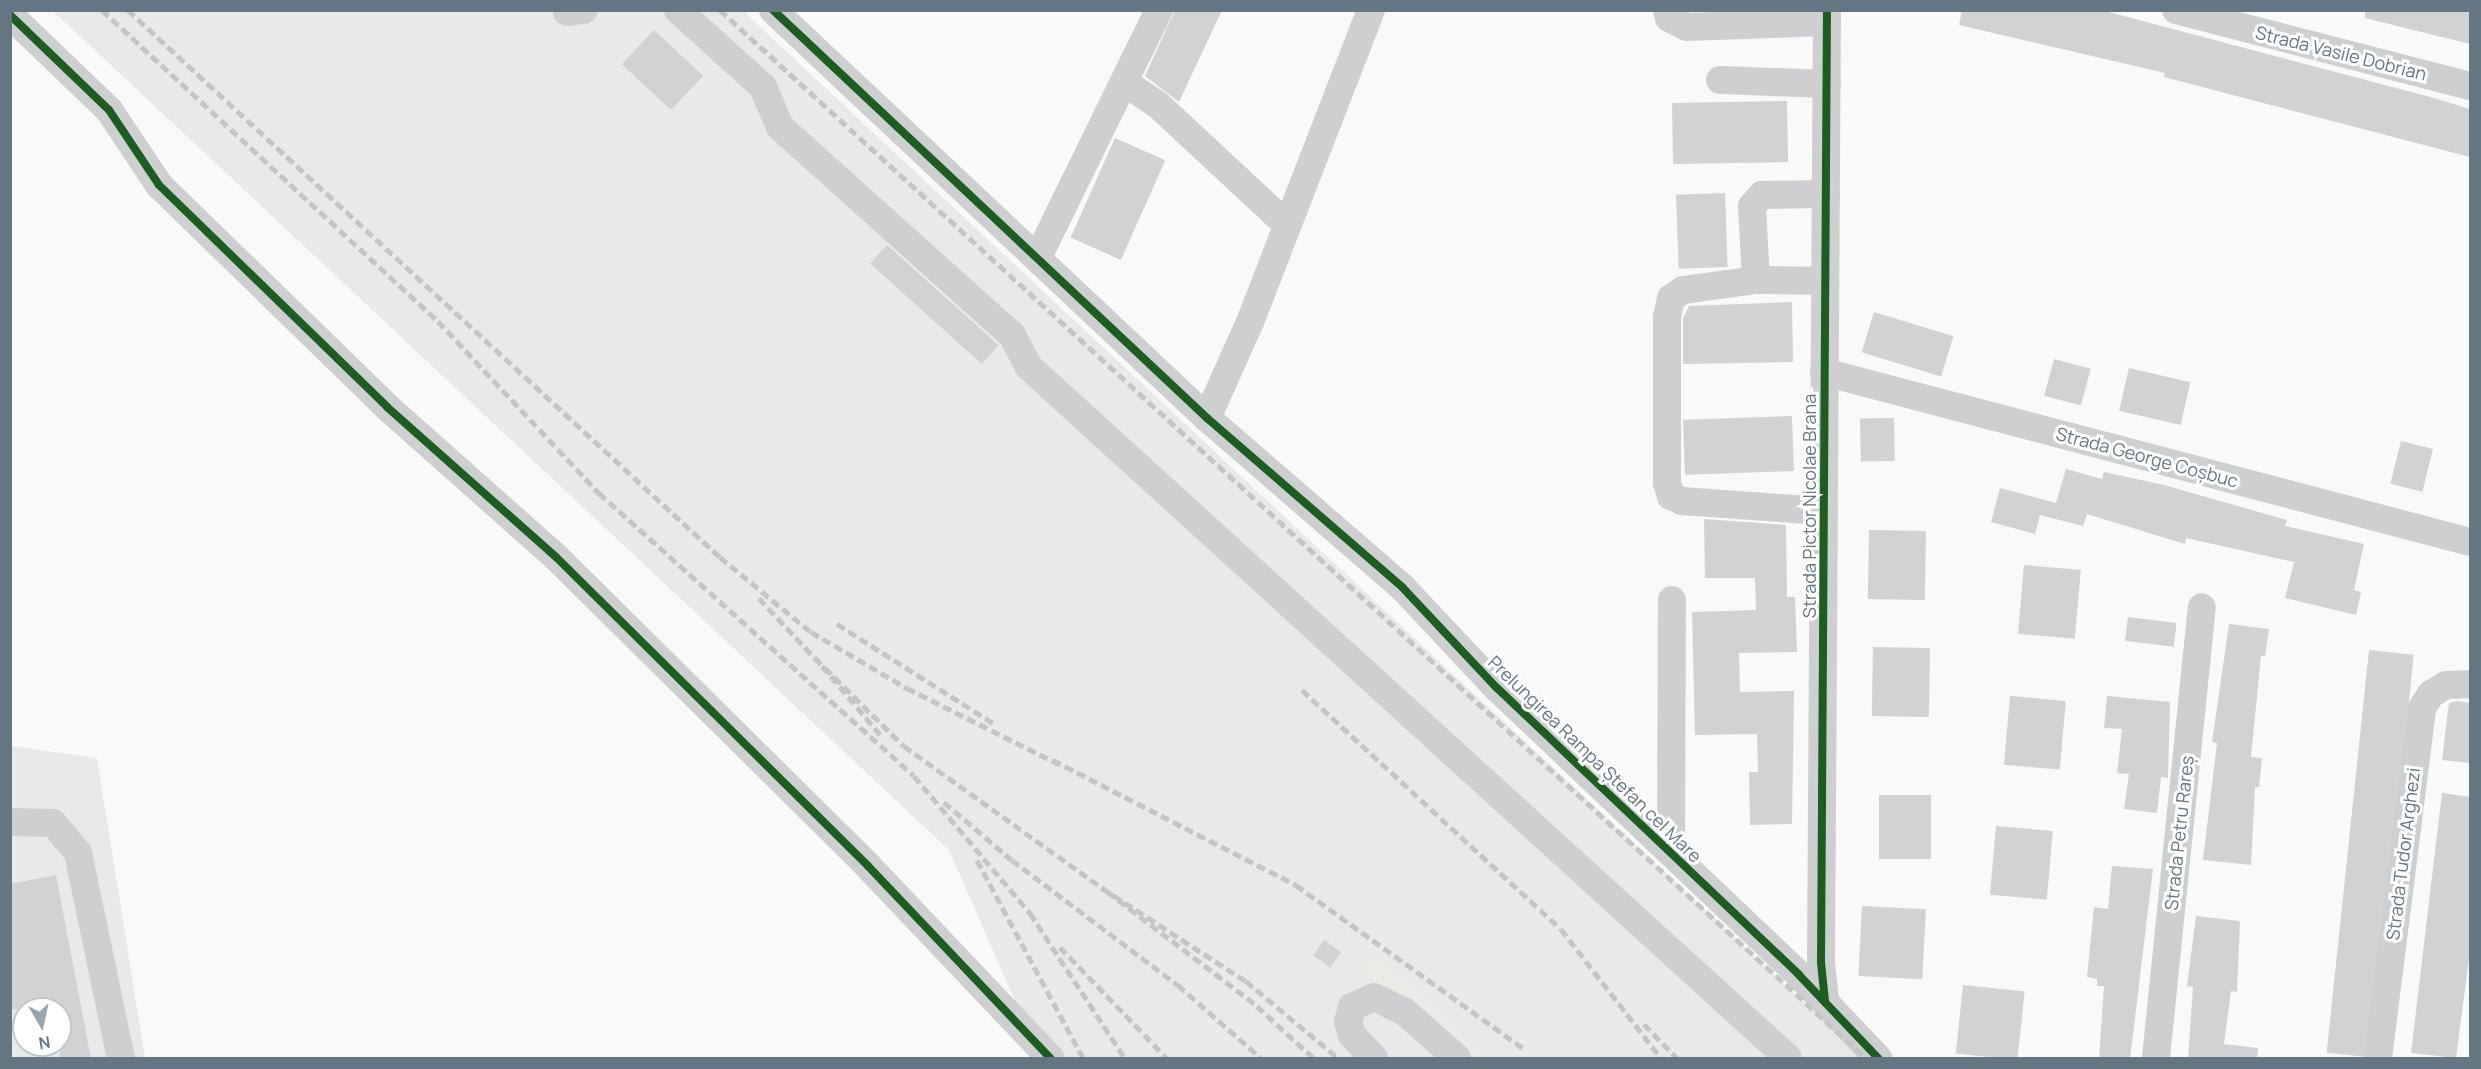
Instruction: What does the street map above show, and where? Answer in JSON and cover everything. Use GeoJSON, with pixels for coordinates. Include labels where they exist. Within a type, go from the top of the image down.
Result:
{"type":"FeatureCollection","features":[{"type":"Feature","properties":{"kind":"street"},"geometry":{"type":"LineString","coordinates":[[678,10],[763,87],[780,127],[1012,335],[1029,367],[1788,1059]]}},
{"type":"Feature","properties":{"kind":"street","name":"Prelungirea Rampa Ștefan cel Mare"},"geometry":{"type":"LineString","coordinates":[[774,10],[1039,255],[1207,418],[1286,484],[1403,588],[1496,687],[1825,1001],[1834,1017],[1878,1059]]}},
{"type":"Feature","properties":{"kind":"street"},"geometry":{"type":"LineString","coordinates":[[1039,255],[1159,10]]}},
{"type":"Feature","properties":{"kind":"street"},"geometry":{"type":"LineString","coordinates":[[1207,418],[1250,322],[1286,224],[1371,10]]}},
{"type":"Feature","properties":{"kind":"street"},"geometry":{"type":"LineString","coordinates":[[1666,10],[1669,18],[1687,27],[1827,16]]}},
{"type":"Feature","properties":{"kind":"street","name":"Strada Vasile Dobrian"},"geometry":{"type":"LineString","coordinates":[[2176,10],[2470,86]]}},
{"type":"Feature","properties":{"kind":"street"},"geometry":{"type":"LineString","coordinates":[[10,15],[109,110],[159,185],[387,407],[556,557],[868,866],[1050,1059]]}},
{"type":"Feature","properties":{"kind":"street","name":"Strada Pictor Nicolae Brana"},"geometry":{"type":"LineString","coordinates":[[1825,1001],[1823,511],[1827,16]]}},
{"type":"Feature","properties":{"kind":"street"},"geometry":{"type":"LineString","coordinates":[[1719,80],[1827,84]]}},
{"type":"Feature","properties":{"kind":"street"},"geometry":{"type":"LineString","coordinates":[[1124,82],[1157,104],[1286,224]]}},
{"type":"Feature","properties":{"kind":"street"},"geometry":{"type":"LineString","coordinates":[[1756,280],[1752,206],[1755,200],[1762,195],[1826,194]]}},
{"type":"Feature","properties":{"kind":"street"},"geometry":{"type":"LineString","coordinates":[[1823,511],[1682,501],[1671,496],[1667,483],[1667,317],[1671,298],[1683,290],[1756,280],[1825,281]]}},
{"type":"Feature","properties":{"kind":"street","name":"Strada George Coșbuc"},"geometry":{"type":"LineString","coordinates":[[1824,372],[2470,542]]}},
{"type":"Feature","properties":{"kind":"street"},"geometry":{"type":"LineString","coordinates":[[1671,853],[1672,600]]}},
{"type":"Feature","properties":{"kind":"street","name":"Strada Petru Rareș"},"geometry":{"type":"LineString","coordinates":[[2156,1059],[2202,607]]}},
{"type":"Feature","properties":{"kind":"street","name":"Strada Tudor Arghezi"},"geometry":{"type":"LineString","coordinates":[[2378,1059],[2422,708],[2431,694],[2446,685],[2470,684]]}},
{"type":"Feature","properties":{"kind":"street"},"geometry":{"type":"LineString","coordinates":[[10,822],[53,823],[78,853],[120,1059]]}},
{"type":"Feature","properties":{"kind":"street"},"geometry":{"type":"LineString","coordinates":[[1374,1059],[1352,1035],[1348,1022],[1352,1007],[1374,997],[1406,1012],[1457,1059]]}},
{"type":"Feature","properties":{"kind":"shaded area"},"geometry":{"type":"Polygon","coordinates":[[[53,11],[743,11],[1864,1058],[1040,1058],[949,850],[53,11]]]}},
{"type":"Feature","properties":{"kind":"shaded area"},"geometry":{"type":"Polygon","coordinates":[[[11,746],[97,758],[145,1058],[11,1058],[11,746]]]}},
{"type":"Feature","properties":{"kind":"shaded area"},"geometry":{"type":"Polygon","coordinates":[[[1376,953],[1490,1058],[1460,1058],[1362,971],[1376,953]]]}},
{"type":"Feature","properties":{"kind":"building"},"geometry":{"type":"Polygon","coordinates":[[[1175,10],[1222,10],[1179,102],[1145,76],[1175,10]]]}},
{"type":"Feature","properties":{"kind":"building"},"geometry":{"type":"Polygon","coordinates":[[[1962,10],[2101,10],[2434,98],[2470,109],[2470,157],[2164,77],[2165,73],[1959,25],[1962,10]]]}},
{"type":"Feature","properties":{"kind":"building"},"geometry":{"type":"Polygon","coordinates":[[[2365,10],[2470,10],[2470,44],[2365,18],[2365,10]]]}},
{"type":"Feature","properties":{"kind":"building"},"geometry":{"type":"Polygon","coordinates":[[[654,30],[703,76],[671,110],[622,64],[654,30]]]}},
{"type":"Feature","properties":{"kind":"building"},"geometry":{"type":"Polygon","coordinates":[[[1787,101],[1788,162],[1673,164],[1672,103],[1787,101]]]}},
{"type":"Feature","properties":{"kind":"building"},"geometry":{"type":"Polygon","coordinates":[[[1115,138],[1165,160],[1121,260],[1071,238],[1115,138]]]}},
{"type":"Feature","properties":{"kind":"building"},"geometry":{"type":"Polygon","coordinates":[[[1725,193],[1728,267],[1679,269],[1676,195],[1725,193]]]}},
{"type":"Feature","properties":{"kind":"building"},"geometry":{"type":"Polygon","coordinates":[[[887,245],[998,345],[982,364],[870,264],[887,245]]]}},
{"type":"Feature","properties":{"kind":"building"},"geometry":{"type":"Polygon","coordinates":[[[1792,302],[1793,362],[1683,364],[1683,319],[1689,306],[1792,302]]]}},
{"type":"Feature","properties":{"kind":"building"},"geometry":{"type":"Polygon","coordinates":[[[1874,312],[1953,336],[1941,376],[1862,352],[1874,312]]]}},
{"type":"Feature","properties":{"kind":"building"},"geometry":{"type":"Polygon","coordinates":[[[2054,359],[2091,369],[2081,406],[2044,396],[2054,359]]]}},
{"type":"Feature","properties":{"kind":"building"},"geometry":{"type":"Polygon","coordinates":[[[2129,368],[2190,382],[2180,425],[2119,411],[2129,368]]]}},
{"type":"Feature","properties":{"kind":"building"},"geometry":{"type":"Polygon","coordinates":[[[1792,416],[1794,471],[1685,475],[1683,420],[1792,416]]]}},
{"type":"Feature","properties":{"kind":"building"},"geometry":{"type":"Polygon","coordinates":[[[1894,418],[1895,461],[1861,462],[1860,419],[1894,418]]]}},
{"type":"Feature","properties":{"kind":"building"},"geometry":{"type":"Polygon","coordinates":[[[2401,441],[2433,449],[2422,492],[2390,484],[2401,441]]]}},
{"type":"Feature","properties":{"kind":"building"},"geometry":{"type":"Polygon","coordinates":[[[2066,469],[2102,479],[2104,472],[2164,485],[2287,520],[2285,526],[2364,544],[2354,590],[2361,592],[2356,615],[2285,598],[2294,562],[2186,538],[2185,544],[2087,514],[2083,526],[2040,515],[2035,534],[1991,522],[2000,488],[2056,503],[2066,469]]]}},
{"type":"Feature","properties":{"kind":"building"},"geometry":{"type":"Polygon","coordinates":[[[1704,519],[1786,525],[1787,597],[1795,597],[1797,652],[1739,653],[1740,692],[1794,691],[1792,824],[1750,825],[1749,772],[1758,772],[1757,734],[1695,735],[1692,612],[1756,610],[1755,578],[1705,578],[1704,519]]]}},
{"type":"Feature","properties":{"kind":"building"},"geometry":{"type":"Polygon","coordinates":[[[1869,530],[1926,531],[1925,600],[1868,599],[1869,530]]]}},
{"type":"Feature","properties":{"kind":"building"},"geometry":{"type":"Polygon","coordinates":[[[2024,565],[2081,570],[2075,639],[2018,634],[2024,565]]]}},
{"type":"Feature","properties":{"kind":"building"},"geometry":{"type":"Polygon","coordinates":[[[2128,617],[2177,623],[2174,647],[2125,641],[2128,617]]]}},
{"type":"Feature","properties":{"kind":"building"},"geometry":{"type":"Polygon","coordinates":[[[2229,624],[2269,629],[2265,656],[2261,656],[2251,757],[2262,758],[2259,787],[2255,787],[2251,865],[2203,860],[2217,743],[2212,742],[2229,624]]]}},
{"type":"Feature","properties":{"kind":"building"},"geometry":{"type":"Polygon","coordinates":[[[1873,647],[1930,648],[1929,717],[1872,716],[1873,647]]]}},
{"type":"Feature","properties":{"kind":"building"},"geometry":{"type":"Polygon","coordinates":[[[2369,650],[2414,655],[2371,1057],[2327,1053],[2369,650]]]}},
{"type":"Feature","properties":{"kind":"building"},"geometry":{"type":"Polygon","coordinates":[[[2010,696],[2066,701],[2060,770],[2004,765],[2010,696]]]}},
{"type":"Feature","properties":{"kind":"building"},"geometry":{"type":"Polygon","coordinates":[[[2107,696],[2170,702],[2168,778],[2161,777],[2157,813],[2124,809],[2129,774],[2117,773],[2122,729],[2104,728],[2107,696]]]}},
{"type":"Feature","properties":{"kind":"building"},"geometry":{"type":"Polygon","coordinates":[[[2457,701],[2470,703],[2470,763],[2442,760],[2449,703],[2457,701]]]}},
{"type":"Feature","properties":{"kind":"building"},"geometry":{"type":"Polygon","coordinates":[[[2442,793],[2470,797],[2470,951],[2456,1058],[2411,1053],[2442,793]]]}},
{"type":"Feature","properties":{"kind":"building"},"geometry":{"type":"Polygon","coordinates":[[[1879,795],[1931,795],[1931,859],[1879,859],[1879,795]]]}},
{"type":"Feature","properties":{"kind":"building"},"geometry":{"type":"Polygon","coordinates":[[[1996,826],[2053,831],[2047,900],[1990,895],[1996,826]]]}},
{"type":"Feature","properties":{"kind":"building"},"geometry":{"type":"Polygon","coordinates":[[[2112,866],[2153,869],[2130,1059],[2099,1059],[2104,986],[2097,986],[2097,979],[2087,977],[2094,907],[2108,909],[2112,866]]]}},
{"type":"Feature","properties":{"kind":"building"},"geometry":{"type":"Polygon","coordinates":[[[56,875],[91,1059],[60,1059],[60,1057],[72,1057],[72,997],[12,997],[12,1009],[10,1009],[10,884],[56,875]]]}},
{"type":"Feature","properties":{"kind":"building"},"geometry":{"type":"Polygon","coordinates":[[[1862,906],[1926,909],[1922,979],[1858,976],[1862,906]]]}},
{"type":"Feature","properties":{"kind":"building"},"geometry":{"type":"Polygon","coordinates":[[[2196,916],[2240,921],[2237,992],[2231,991],[2224,1044],[2258,1048],[2257,1059],[2188,1059],[2193,987],[2187,986],[2196,916]]]}},
{"type":"Feature","properties":{"kind":"building"},"geometry":{"type":"Polygon","coordinates":[[[1324,940],[1341,952],[1330,968],[1313,956],[1324,940]]]}},
{"type":"Feature","properties":{"kind":"building"},"geometry":{"type":"Polygon","coordinates":[[[1963,985],[2025,991],[2018,1058],[1956,1054],[1963,985]]]}},
{"type":"Feature","properties":{"kind":"railway"},"geometry":{"type":"LineString","coordinates":[[102,10],[438,321],[599,493],[914,776],[1030,913],[1125,1058]]}},
{"type":"Feature","properties":{"kind":"railway"},"geometry":{"type":"LineString","coordinates":[[128,10],[720,557],[811,632],[907,688],[1059,764]]}},
{"type":"Feature","properties":{"kind":"railway"},"geometry":{"type":"LineString","coordinates":[[720,10],[1866,1058]]}},
{"type":"Feature","properties":{"kind":"railway"},"geometry":{"type":"LineString","coordinates":[[759,598],[815,658]]}},
{"type":"Feature","properties":{"kind":"railway"},"geometry":{"type":"LineString","coordinates":[[837,624],[996,725]]}},
{"type":"Feature","properties":{"kind":"railway"},"geometry":{"type":"LineString","coordinates":[[880,735],[815,658],[904,746],[1102,888]]}},
{"type":"Feature","properties":{"kind":"railway"},"geometry":{"type":"LineString","coordinates":[[1302,690],[1561,929],[1661,1058]]}},
{"type":"Feature","properties":{"kind":"railway"},"geometry":{"type":"LineString","coordinates":[[1053,760],[1296,885],[1526,1050]]}},
{"type":"Feature","properties":{"kind":"railway"},"geometry":{"type":"LineString","coordinates":[[944,802],[1012,860],[1178,985],[1261,1058]]}},
{"type":"Feature","properties":{"kind":"railway"},"geometry":{"type":"LineString","coordinates":[[977,860],[1083,1058]]}},
{"type":"Feature","properties":{"kind":"railway"},"geometry":{"type":"LineString","coordinates":[[1313,1058],[1254,1004],[1102,888],[1246,981],[1338,1058]]}},
{"type":"Feature","properties":{"kind":"railway"},"geometry":{"type":"LineString","coordinates":[[1060,947],[1167,1058]]}},
{"type":"Feature","properties":{"kind":"railway"},"geometry":{"type":"LineString","coordinates":[[1644,1024],[1677,1058]]}},
{"type":"Feature","properties":{"kind":"cycle path"},"geometry":{"type":"LineString","coordinates":[[773,10],[1207,418],[1403,588],[1496,687],[1799,975],[1878,1058]]}},
{"type":"Feature","properties":{"kind":"cycle path"},"geometry":{"type":"LineString","coordinates":[[1825,1001],[1821,962],[1827,10]]}},
{"type":"Feature","properties":{"kind":"cycle path"},"geometry":{"type":"LineString","coordinates":[[10,15],[109,110],[159,185],[387,407],[556,557],[868,866],[1050,1058]]}}]}
